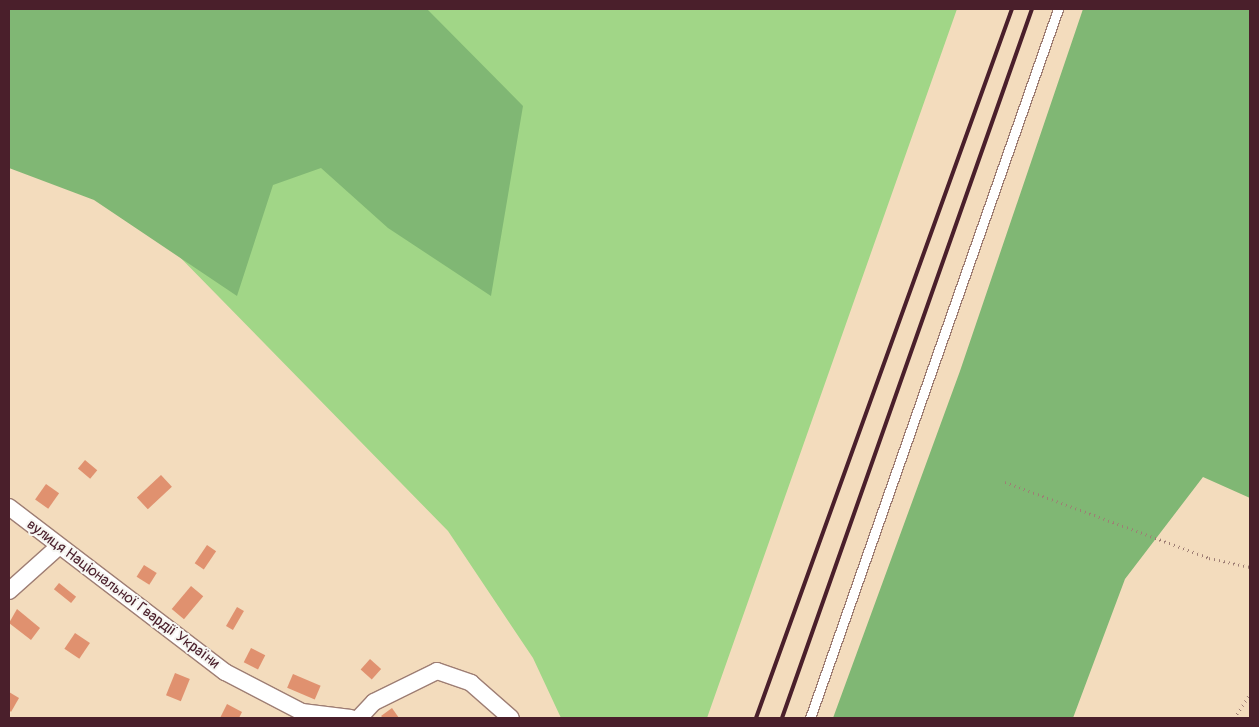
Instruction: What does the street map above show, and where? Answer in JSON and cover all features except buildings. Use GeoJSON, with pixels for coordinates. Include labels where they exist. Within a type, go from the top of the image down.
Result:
{"type":"FeatureCollection","features":[{"type":"Feature","properties":{"kind":"street","name":"вулиця Національної Гвардії України"},"geometry":{"type":"LineString","coordinates":[[9,507],[58,547],[225,672],[302,712],[351,718]]}},
{"type":"Feature","properties":{"kind":"street"},"geometry":{"type":"LineString","coordinates":[[9,591],[58,547]]}},
{"type":"Feature","properties":{"kind":"street"},"geometry":{"type":"LineString","coordinates":[[359,718],[374,702],[437,671],[470,682],[511,718]]}},
{"type":"Feature","properties":{"kind":"lane"},"geometry":{"type":"LineString","coordinates":[[810,718],[1058,9]]}},
{"type":"Feature","properties":{"kind":"path"},"geometry":{"type":"LineString","coordinates":[[1005,482],[1209,558],[1250,567]]}},
{"type":"Feature","properties":{"kind":"path"},"geometry":{"type":"LineString","coordinates":[[1234,718],[1250,694]]}},
{"type":"Feature","properties":{"kind":"green space"},"geometry":{"type":"Polygon","coordinates":[[[9,9],[957,9],[707,718],[561,718],[533,658],[448,531],[169,246],[9,9]]]}},
{"type":"Feature","properties":{"kind":"green space"},"geometry":{"type":"Polygon","coordinates":[[[9,9],[427,9],[523,106],[491,296],[388,228],[321,168],[273,185],[237,296],[94,200],[9,168],[9,9]]]}},
{"type":"Feature","properties":{"kind":"green space"},"geometry":{"type":"Polygon","coordinates":[[[1083,9],[1250,9],[1250,498],[1203,477],[1125,579],[1073,718],[833,718],[960,371],[1083,9]]]}},
{"type":"Feature","properties":{"kind":"railway"},"geometry":{"type":"LineString","coordinates":[[756,718],[1012,9]]}},
{"type":"Feature","properties":{"kind":"railway"},"geometry":{"type":"LineString","coordinates":[[782,718],[1032,9]]}}]}
